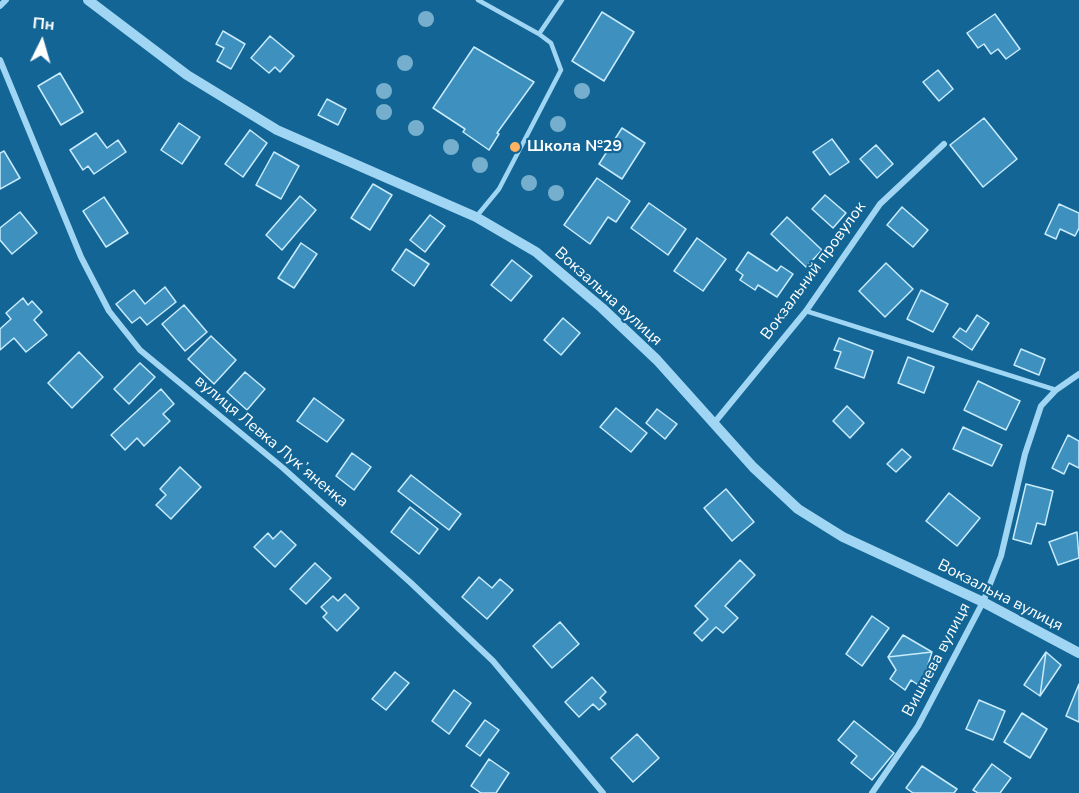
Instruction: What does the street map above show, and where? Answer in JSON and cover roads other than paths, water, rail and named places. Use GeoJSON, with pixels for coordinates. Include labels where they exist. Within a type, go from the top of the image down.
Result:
{"type":"FeatureCollection","features":[{"type":"Feature","properties":{"kind":"street"},"geometry":{"type":"LineString","coordinates":[[0,6],[6,0]]}},
{"type":"Feature","properties":{"kind":"street","name":"Вокзальна вулиця"},"geometry":{"type":"LineString","coordinates":[[88,0],[187,75],[277,130],[476,217],[536,252],[603,308],[715,422],[753,467],[798,509],[843,537],[983,602],[1079,653]]}},
{"type":"Feature","properties":{"kind":"street","name":"вулиця Левка Лукʼяненка"},"geometry":{"type":"LineString","coordinates":[[0,60],[81,257],[109,311],[140,350],[283,468],[411,583],[492,661],[603,793]]}},
{"type":"Feature","properties":{"kind":"street","name":"Вокзальний провулок"},"geometry":{"type":"LineString","coordinates":[[715,422],[806,311],[880,204],[944,144]]}},
{"type":"Feature","properties":{"kind":"street","name":"Вишнева вулиця"},"geometry":{"type":"LineString","coordinates":[[872,793],[918,726],[983,602],[1001,556],[1025,454],[1041,406],[1056,390],[1079,374]]}},
{"type":"Feature","properties":{"kind":"lane"},"geometry":{"type":"LineString","coordinates":[[476,217],[499,189],[561,70],[551,43],[478,0]]}},
{"type":"Feature","properties":{"kind":"lane"},"geometry":{"type":"LineString","coordinates":[[539,34],[562,0]]}},
{"type":"Feature","properties":{"kind":"lane"},"geometry":{"type":"LineString","coordinates":[[806,311],[1056,390]]}},
{"type":"Feature","properties":{"kind":"place","name":"Школа №29"},"geometry":{"type":"Point","coordinates":[515,147]}}]}
